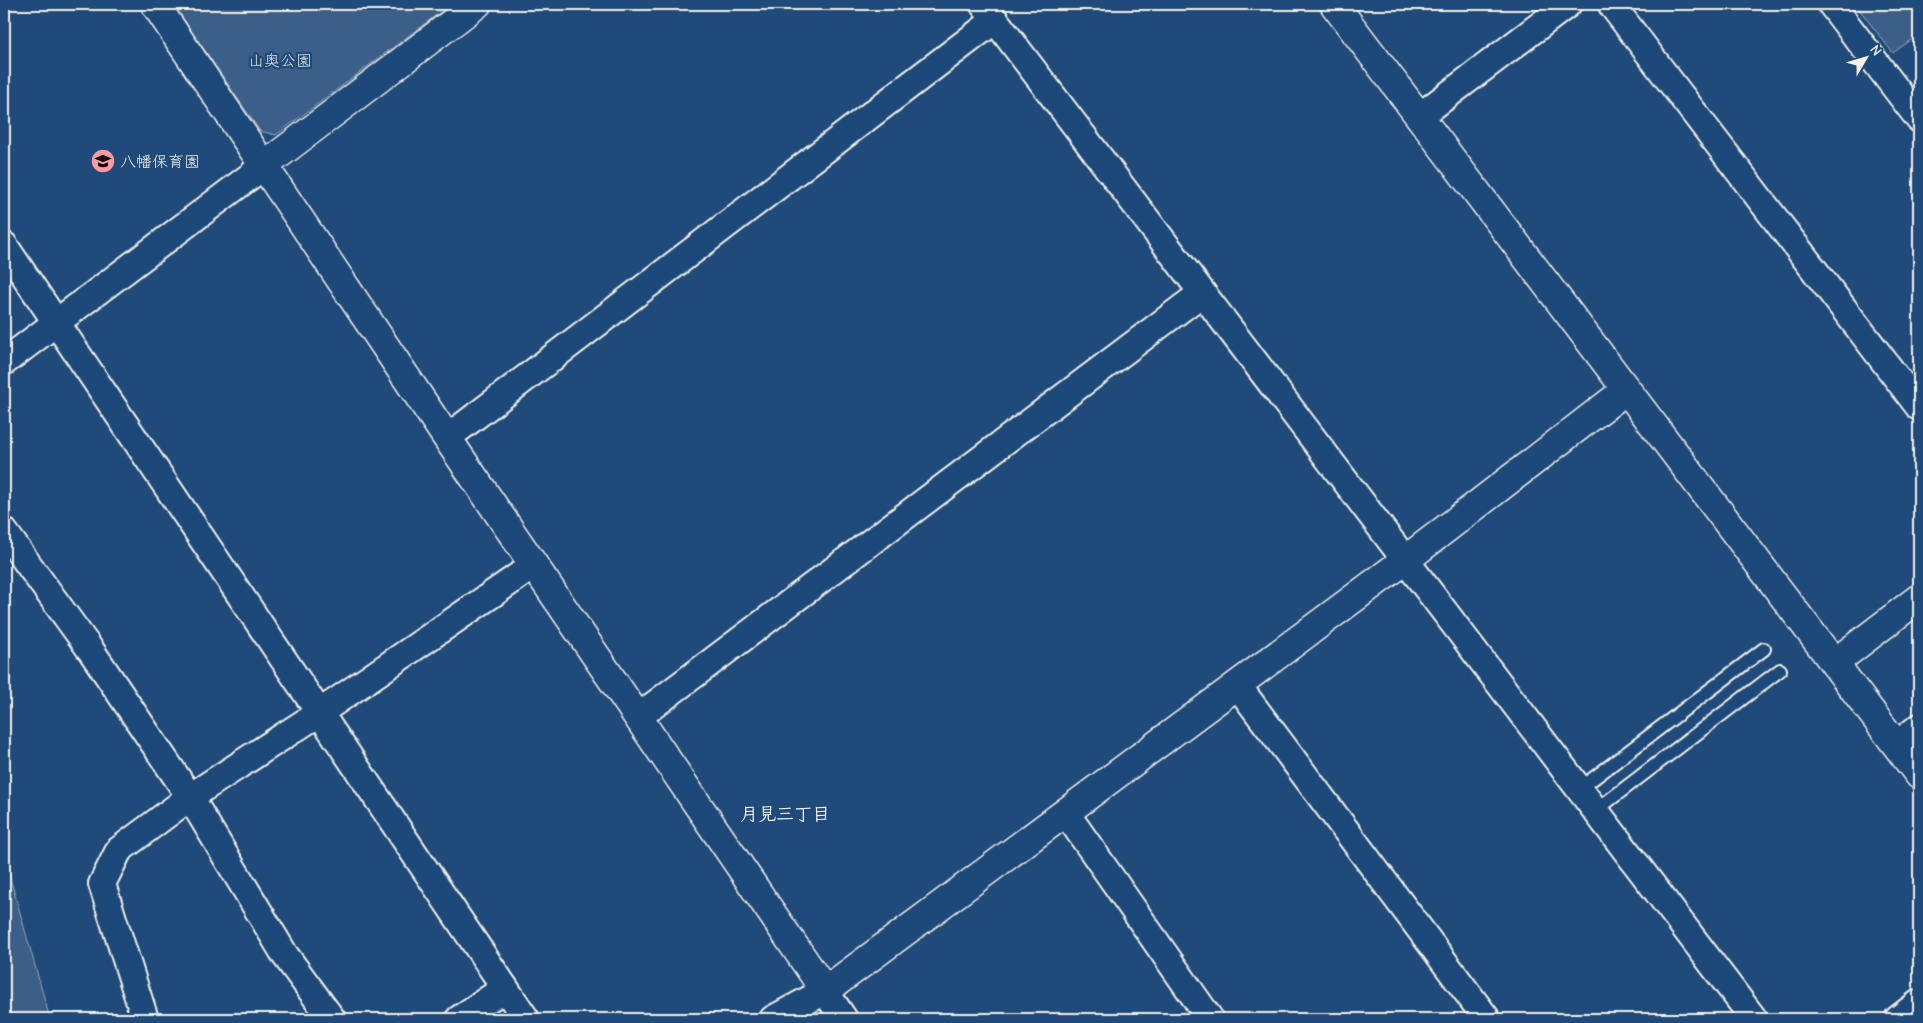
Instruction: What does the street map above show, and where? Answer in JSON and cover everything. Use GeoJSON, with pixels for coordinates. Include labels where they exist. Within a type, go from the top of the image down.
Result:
{"type":"FeatureCollection","features":[{"type":"Feature","properties":{"kind":"street"},"geometry":{"type":"LineString","coordinates":[[154,4],[265,165],[533,566],[844,1019]]}},
{"type":"Feature","properties":{"kind":"street"},"geometry":{"type":"LineString","coordinates":[[4,362],[477,4]]}},
{"type":"Feature","properties":{"kind":"street"},"geometry":{"type":"LineString","coordinates":[[1334,4],[1919,775]]}},
{"type":"Feature","properties":{"kind":"street"},"geometry":{"type":"LineString","coordinates":[[1420,116],[1568,4]]}},
{"type":"Feature","properties":{"kind":"street"},"geometry":{"type":"LineString","coordinates":[[1611,4],[1919,406]]}},
{"type":"Feature","properties":{"kind":"street"},"geometry":{"type":"LineString","coordinates":[[1831,4],[1919,119]]}},
{"type":"Feature","properties":{"kind":"street"},"geometry":{"type":"LineString","coordinates":[[447,438],[989,12],[1404,561],[1754,1019]]}},
{"type":"Feature","properties":{"kind":"street"},"geometry":{"type":"LineString","coordinates":[[4,245],[526,1019]]}},
{"type":"Feature","properties":{"kind":"street"},"geometry":{"type":"LineString","coordinates":[[638,717],[1202,293]]}},
{"type":"Feature","properties":{"kind":"street"},"geometry":{"type":"LineString","coordinates":[[773,1019],[825,991],[1238,686],[1626,390]]}},
{"type":"Feature","properties":{"kind":"street"},"geometry":{"type":"LineString","coordinates":[[4,531],[92,652],[190,797],[285,955],[332,1019]]}},
{"type":"Feature","properties":{"kind":"street"},"geometry":{"type":"LineString","coordinates":[[145,1019],[102,884],[119,850],[190,797],[319,713],[533,566]]}},
{"type":"Feature","properties":{"kind":"street"},"geometry":{"type":"LineString","coordinates":[[1834,663],[1919,598]]}},
{"type":"Feature","properties":{"kind":"street"},"geometry":{"type":"LineString","coordinates":[[1238,686],[1487,1019]]}},
{"type":"Feature","properties":{"kind":"street"},"geometry":{"type":"LineString","coordinates":[[1896,745],[1919,727]]}},
{"type":"Feature","properties":{"kind":"street"},"geometry":{"type":"LineString","coordinates":[[1066,813],[1210,1019]]}},
{"type":"Feature","properties":{"kind":"street"},"geometry":{"type":"LineString","coordinates":[[459,1019],[505,988]]}},
{"type":"Feature","properties":{"kind":"street"},"geometry":{"type":"LineString","coordinates":[[1898,1019],[1919,1003]]}},
{"type":"Feature","properties":{"kind":"lane"},"geometry":{"type":"LineString","coordinates":[[1578,790],[1764,648]]}},
{"type":"Feature","properties":{"kind":"lane"},"geometry":{"type":"LineString","coordinates":[[1595,811],[1780,670]]}},
{"type":"Feature","properties":{"kind":"green space","name":"山奥公園"},"geometry":{"type":"Polygon","coordinates":[[[173,4],[451,4],[276,135],[260,131],[173,4]]]}},
{"type":"Feature","properties":{"kind":"green space"},"geometry":{"type":"Polygon","coordinates":[[[1855,4],[1919,4],[1919,34],[1893,53],[1855,4]]]}},
{"type":"Feature","properties":{"kind":"green space"},"geometry":{"type":"Polygon","coordinates":[[[4,856],[50,1019],[4,1019],[4,856]]]}},
{"type":"Feature","properties":{"kind":"place","name":"八幡保育園"},"geometry":{"type":"Point","coordinates":[103,161]}},
{"type":"Feature","properties":{"kind":"district","name":"月見三丁目"},"geometry":{"type":"Point","coordinates":[785,814]}}]}
